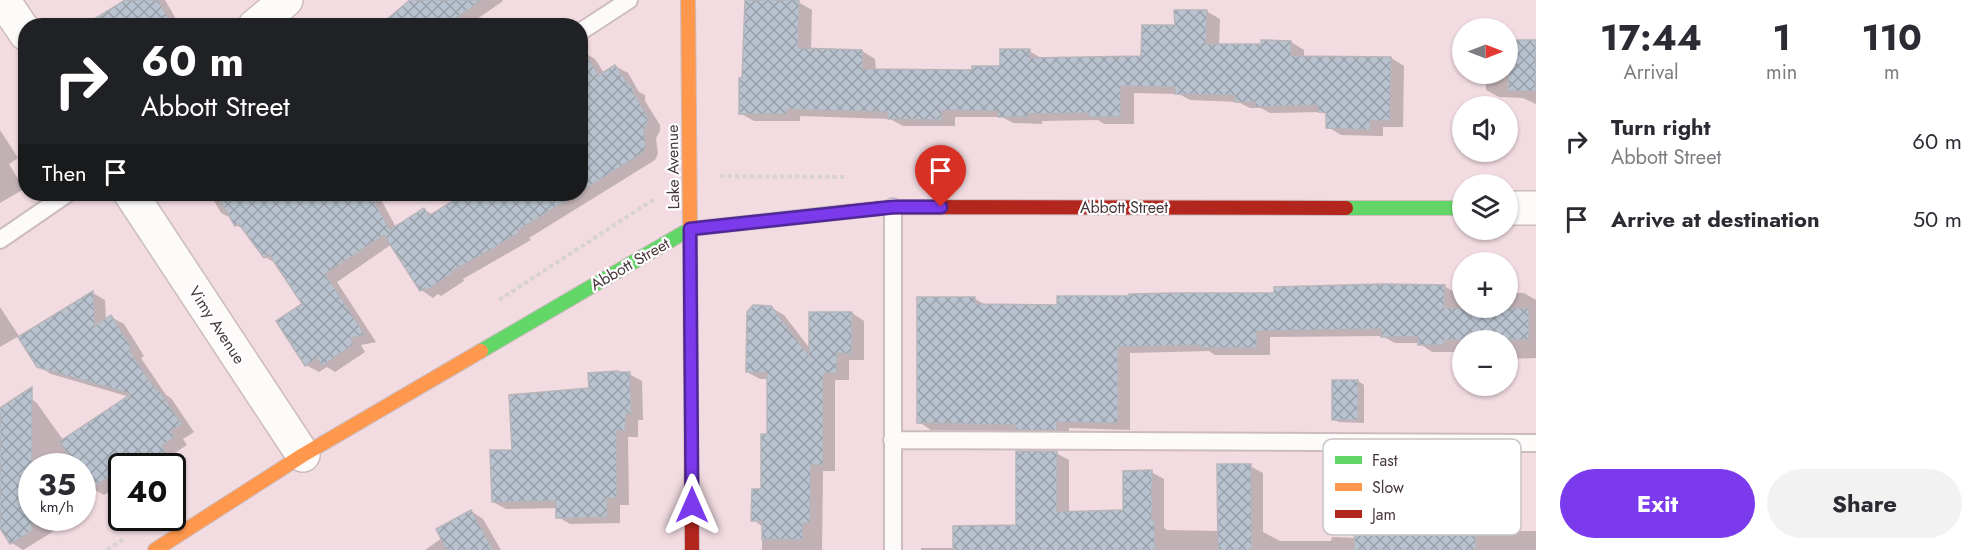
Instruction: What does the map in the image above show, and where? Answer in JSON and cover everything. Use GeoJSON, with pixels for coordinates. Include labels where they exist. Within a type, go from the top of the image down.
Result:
{"type":"FeatureCollection","features":[{"type":"Feature","properties":{"kind":"street"},"geometry":{"type":"LineString","coordinates":[[3,0],[18,22]]}},
{"type":"Feature","properties":{"kind":"street"},"geometry":{"type":"LineString","coordinates":[[265,18],[286,0]]}},
{"type":"Feature","properties":{"kind":"street","name":"Lake Avenue"},"geometry":{"type":"LineString","coordinates":[[688,0],[692,550]]}},
{"type":"Feature","properties":{"kind":"street","name":"Vimy Avenue"},"geometry":{"type":"LineString","coordinates":[[136,201],[303,455]]}},
{"type":"Feature","properties":{"kind":"street","name":"Abbott Street"},"geometry":{"type":"LineString","coordinates":[[155,550],[303,455],[690,229],[894,207],[1452,208]]}},
{"type":"Feature","properties":{"kind":"street"},"geometry":{"type":"LineString","coordinates":[[1518,208],[1536,208]]}},
{"type":"Feature","properties":{"kind":"lane"},"geometry":{"type":"LineString","coordinates":[[588,28],[629,0]]}},
{"type":"Feature","properties":{"kind":"lane"},"geometry":{"type":"LineString","coordinates":[[0,240],[57,201]]}},
{"type":"Feature","properties":{"kind":"lane"},"geometry":{"type":"LineString","coordinates":[[893,550],[894,207]]}},
{"type":"Feature","properties":{"kind":"lane"},"geometry":{"type":"LineString","coordinates":[[892,440],[1323,442]]}},
{"type":"Feature","properties":{"kind":"lane"},"geometry":{"type":"LineString","coordinates":[[1521,443],[1536,443]]}},
{"type":"Feature","properties":{"kind":"building"},"geometry":{"type":"Polygon","coordinates":[[[125,0],[158,0],[168,18],[96,18],[125,0]]]}},
{"type":"Feature","properties":{"kind":"building"},"geometry":{"type":"Polygon","coordinates":[[[410,0],[482,0],[456,18],[389,18],[410,0]]]}},
{"type":"Feature","properties":{"kind":"building"},"geometry":{"type":"Polygon","coordinates":[[[745,0],[799,0],[798,48],[862,50],[863,69],[972,70],[972,66],[1000,66],[1000,49],[1030,49],[1030,58],[1141,56],[1142,25],[1175,25],[1174,10],[1207,10],[1206,44],[1261,44],[1261,40],[1291,41],[1291,56],[1391,57],[1390,121],[1370,120],[1370,130],[1326,128],[1326,112],[1318,112],[1318,105],[1255,107],[1255,102],[1235,102],[1235,95],[1175,94],[1175,87],[1120,86],[1121,117],[1089,117],[1089,113],[998,117],[998,111],[942,110],[942,120],[888,119],[888,112],[787,109],[787,114],[739,114],[739,78],[742,78],[745,0]]]}},
{"type":"Feature","properties":{"kind":"building"},"geometry":{"type":"Polygon","coordinates":[[[1518,40],[1536,40],[1536,91],[1508,91],[1508,84],[1518,84],[1518,40]]]}},
{"type":"Feature","properties":{"kind":"building"},"geometry":{"type":"Polygon","coordinates":[[[588,59],[599,75],[615,65],[628,84],[633,87],[633,92],[648,117],[644,130],[646,146],[643,153],[588,187],[588,59]]]}},
{"type":"Feature","properties":{"kind":"building"},"geometry":{"type":"Polygon","coordinates":[[[220,201],[374,201],[390,230],[424,208],[429,216],[453,201],[566,201],[518,230],[519,233],[451,272],[427,290],[425,288],[420,291],[384,235],[325,274],[365,335],[350,338],[354,344],[322,366],[317,358],[305,366],[276,321],[302,304],[269,254],[264,258],[239,224],[235,226],[220,201]]]}},
{"type":"Feature","properties":{"kind":"building"},"geometry":{"type":"Polygon","coordinates":[[[1445,285],[1444,308],[1452,308],[1452,318],[1518,318],[1518,308],[1529,308],[1529,340],[1518,340],[1518,330],[1452,330],[1452,340],[1444,340],[1444,345],[1418,345],[1418,337],[1381,337],[1381,329],[1257,331],[1257,348],[1201,348],[1201,345],[1118,347],[1118,423],[1057,422],[1057,430],[1016,430],[1016,425],[917,423],[917,297],[975,297],[975,304],[1057,305],[1057,296],[1274,293],[1274,287],[1445,285]]]}},
{"type":"Feature","properties":{"kind":"building"},"geometry":{"type":"Polygon","coordinates":[[[93,291],[95,326],[111,315],[132,348],[129,350],[182,424],[171,431],[175,437],[162,446],[166,453],[108,453],[108,478],[96,485],[96,453],[67,453],[59,442],[131,394],[37,367],[18,337],[93,291]]]}},
{"type":"Feature","properties":{"kind":"building"},"geometry":{"type":"Polygon","coordinates":[[[753,305],[771,306],[809,356],[809,312],[852,312],[852,354],[837,353],[837,373],[823,373],[823,465],[811,465],[810,523],[803,523],[803,540],[762,539],[762,521],[751,521],[752,489],[761,489],[761,434],[767,434],[767,373],[746,372],[747,312],[753,305]]]}},
{"type":"Feature","properties":{"kind":"building"},"geometry":{"type":"Polygon","coordinates":[[[630,372],[631,414],[626,414],[625,431],[616,430],[617,498],[607,498],[607,517],[556,518],[556,501],[492,502],[490,450],[512,450],[509,395],[589,388],[588,373],[630,372]]]}},
{"type":"Feature","properties":{"kind":"building"},"geometry":{"type":"Polygon","coordinates":[[[1332,380],[1358,380],[1358,420],[1332,420],[1332,380]]]}},
{"type":"Feature","properties":{"kind":"building"},"geometry":{"type":"Polygon","coordinates":[[[32,387],[32,453],[18,453],[18,531],[32,531],[10,544],[0,528],[0,408],[32,387]]]}},
{"type":"Feature","properties":{"kind":"building"},"geometry":{"type":"Polygon","coordinates":[[[1016,451],[1057,451],[1057,512],[1123,510],[1123,471],[1152,470],[1152,521],[1155,521],[1155,550],[953,550],[953,526],[1016,525],[1016,451]]]}},
{"type":"Feature","properties":{"kind":"building"},"geometry":{"type":"Polygon","coordinates":[[[1217,464],[1251,464],[1252,550],[1218,550],[1217,464]]]}},
{"type":"Feature","properties":{"kind":"building"},"geometry":{"type":"Polygon","coordinates":[[[471,510],[493,550],[447,550],[436,529],[471,510]]]}},
{"type":"Feature","properties":{"kind":"building"},"geometry":{"type":"Polygon","coordinates":[[[1355,535],[1476,535],[1476,550],[1354,550],[1355,535]]]}},
{"type":"Feature","properties":{"kind":"traffic: fast"},"geometry":{"type":"LineString","coordinates":[[1346,208],[1452,208]]}},
{"type":"Feature","properties":{"kind":"traffic: fast"},"geometry":{"type":"LineString","coordinates":[[481,351],[690,229],[845,212]]}},
{"type":"Feature","properties":{"kind":"traffic: slow"},"geometry":{"type":"LineString","coordinates":[[688,0],[690,229]]}},
{"type":"Feature","properties":{"kind":"traffic: slow"},"geometry":{"type":"LineString","coordinates":[[155,550],[303,455],[481,351]]}},
{"type":"Feature","properties":{"kind":"traffic: jam"},"geometry":{"type":"LineString","coordinates":[[845,212],[893,207],[1346,208]]}},
{"type":"Feature","properties":{"kind":"traffic: jam"},"geometry":{"type":"LineString","coordinates":[[690,229],[692,550]]}},
{"type":"Feature","properties":{"kind":"route"},"geometry":{"type":"LineString","coordinates":[[692,505],[690,229],[894,207],[941,207]]}}]}
